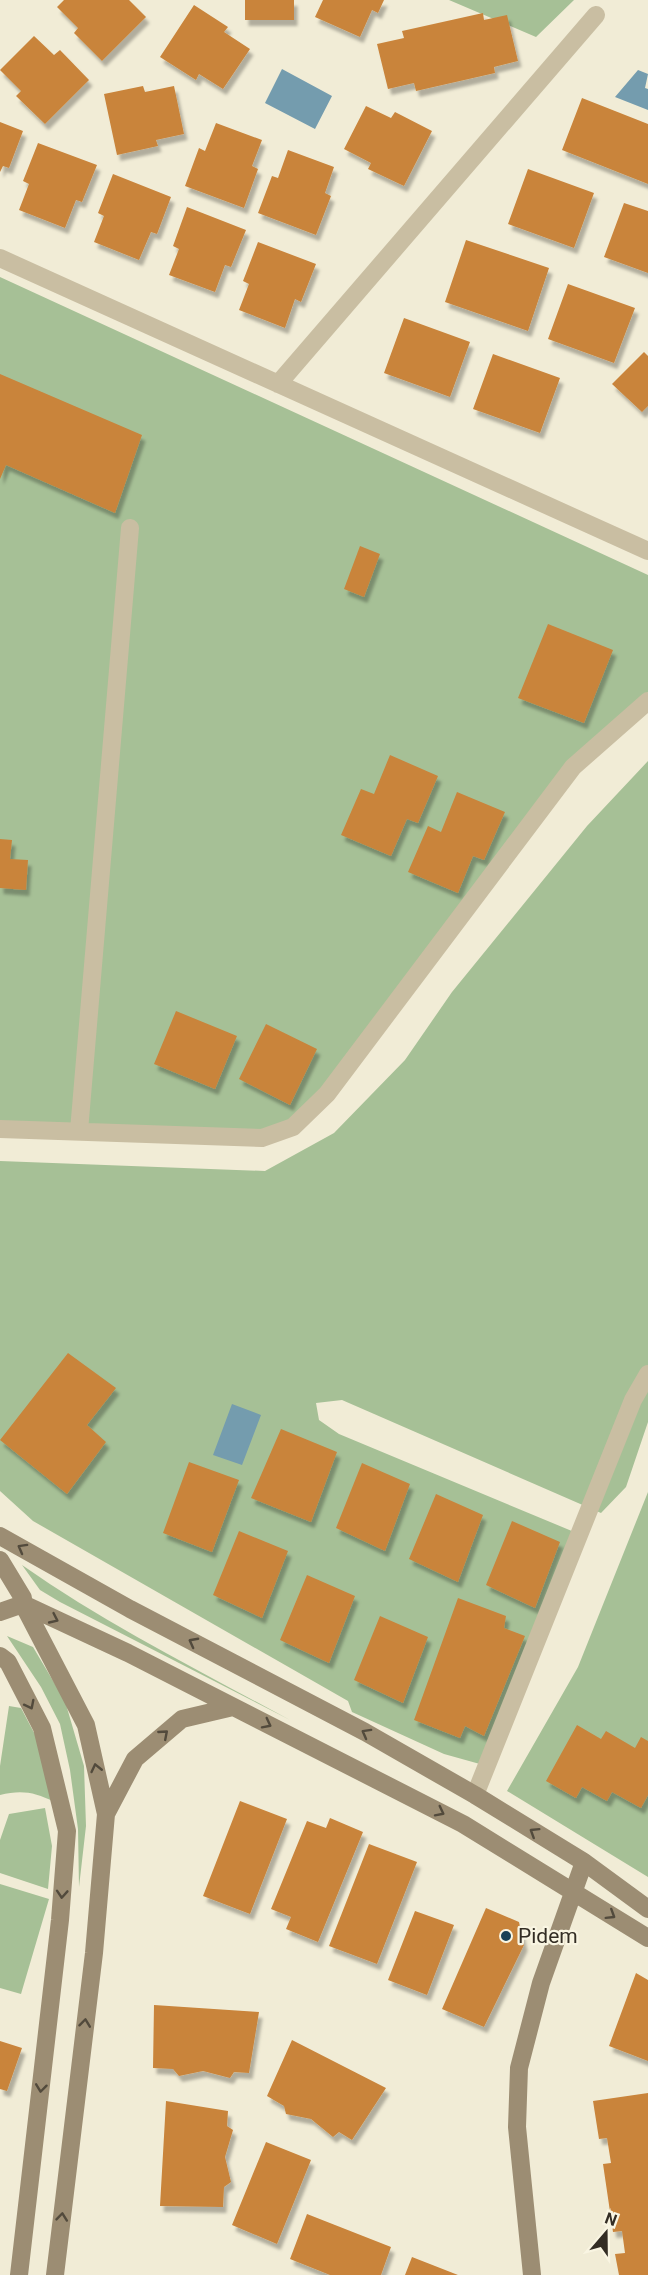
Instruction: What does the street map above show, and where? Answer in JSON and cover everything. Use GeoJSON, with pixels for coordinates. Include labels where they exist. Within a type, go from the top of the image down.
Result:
{"type":"FeatureCollection","features":[{"type":"Feature","properties":{"kind":"street"},"geometry":{"type":"LineString","coordinates":[[278,384],[596,15]]}},
{"type":"Feature","properties":{"kind":"street"},"geometry":{"type":"LineString","coordinates":[[0,258],[648,551]]}},
{"type":"Feature","properties":{"kind":"street"},"geometry":{"type":"LineString","coordinates":[[79,1131],[130,528]]}},
{"type":"Feature","properties":{"kind":"street"},"geometry":{"type":"LineString","coordinates":[[0,1129],[262,1138],[293,1127],[327,1094],[573,767],[648,701]]}},
{"type":"Feature","properties":{"kind":"street"},"geometry":{"type":"LineString","coordinates":[[475,1795],[633,1400],[648,1374]]}},
{"type":"Feature","properties":{"kind":"street"},"geometry":{"type":"LineString","coordinates":[[0,1536],[130,1609],[365,1732],[475,1795],[584,1862],[648,1909]]}},
{"type":"Feature","properties":{"kind":"street"},"geometry":{"type":"LineString","coordinates":[[0,1560],[23,1598],[23,1604],[86,1725],[106,1814],[94,1953],[56,2275]]}},
{"type":"Feature","properties":{"kind":"street"},"geometry":{"type":"LineString","coordinates":[[0,1612],[23,1604],[128,1653],[463,1824],[648,1938]]}},
{"type":"Feature","properties":{"kind":"street"},"geometry":{"type":"LineString","coordinates":[[0,1656],[8,1662],[42,1728],[67,1831],[60,1920],[19,2275]]}},
{"type":"Feature","properties":{"kind":"street"},"geometry":{"type":"LineString","coordinates":[[106,1814],[135,1759],[182,1719],[233,1707]]}},
{"type":"Feature","properties":{"kind":"street"},"geometry":{"type":"LineString","coordinates":[[532,2275],[517,2127],[519,2068],[541,1983],[584,1862]]}},
{"type":"Feature","properties":{"kind":"green space"},"geometry":{"type":"Polygon","coordinates":[[[449,0],[574,0],[536,37],[449,0]]]}},
{"type":"Feature","properties":{"kind":"green space"},"geometry":{"type":"Polygon","coordinates":[[[0,277],[648,575],[648,692],[573,767],[327,1094],[262,1138],[0,1129],[0,277]]]}},
{"type":"Feature","properties":{"kind":"green space"},"geometry":{"type":"Polygon","coordinates":[[[648,761],[648,1422],[626,1487],[601,1513],[342,1400],[316,1403],[319,1420],[339,1434],[579,1534],[487,1766],[444,1754],[352,1712],[348,1701],[33,1521],[0,1491],[0,1161],[265,1171],[334,1133],[405,1060],[452,992],[587,826],[648,761]]]}},
{"type":"Feature","properties":{"kind":"green space"},"geometry":{"type":"Polygon","coordinates":[[[648,1492],[648,1877],[507,1791],[578,1667],[648,1492]]]}},
{"type":"Feature","properties":{"kind":"green space"},"geometry":{"type":"Polygon","coordinates":[[[22,1565],[120,1627],[290,1720],[60,1602],[40,1590],[22,1565]]]}},
{"type":"Feature","properties":{"kind":"green space"},"geometry":{"type":"Polygon","coordinates":[[[7,1636],[33,1647],[65,1701],[84,1766],[86,1826],[79,1887],[78,1829],[70,1770],[60,1724],[41,1687],[7,1636]]]}},
{"type":"Feature","properties":{"kind":"green space"},"geometry":{"type":"Polygon","coordinates":[[[9,1706],[21,1708],[40,1744],[54,1802],[28,1793],[0,1795],[0,1766],[9,1706]]]}},
{"type":"Feature","properties":{"kind":"green space"},"geometry":{"type":"Polygon","coordinates":[[[45,1808],[52,1846],[48,1889],[0,1873],[0,1840],[9,1814],[45,1808]]]}},
{"type":"Feature","properties":{"kind":"green space"},"geometry":{"type":"Polygon","coordinates":[[[0,1884],[49,1899],[21,1994],[0,1988],[0,1884]]]}},
{"type":"Feature","properties":{"kind":"water"},"geometry":{"type":"Polygon","coordinates":[[[282,69],[332,96],[315,129],[265,103],[282,69]]]}},
{"type":"Feature","properties":{"kind":"water"},"geometry":{"type":"Polygon","coordinates":[[[638,70],[648,74],[645,88],[648,89],[648,110],[615,97],[638,70]]]}},
{"type":"Feature","properties":{"kind":"water"},"geometry":{"type":"Polygon","coordinates":[[[232,1404],[261,1415],[242,1465],[213,1455],[232,1404]]]}},
{"type":"Feature","properties":{"kind":"building"},"geometry":{"type":"Polygon","coordinates":[[[64,0],[129,0],[146,17],[102,61],[74,33],[78,28],[57,7],[64,0]]]}},
{"type":"Feature","properties":{"kind":"building"},"geometry":{"type":"Polygon","coordinates":[[[245,0],[294,0],[294,20],[245,20],[245,0]]]}},
{"type":"Feature","properties":{"kind":"building"},"geometry":{"type":"Polygon","coordinates":[[[323,0],[384,0],[378,13],[372,10],[360,37],[315,17],[323,0]]]}},
{"type":"Feature","properties":{"kind":"building"},"geometry":{"type":"Polygon","coordinates":[[[194,5],[228,27],[224,32],[250,49],[223,89],[199,74],[196,80],[160,57],[194,5]]]}},
{"type":"Feature","properties":{"kind":"building"},"geometry":{"type":"Polygon","coordinates":[[[483,13],[484,20],[507,15],[518,61],[494,67],[495,73],[416,91],[414,83],[388,89],[377,44],[404,38],[402,31],[483,13]]]}},
{"type":"Feature","properties":{"kind":"building"},"geometry":{"type":"Polygon","coordinates":[[[34,36],[54,55],[60,50],[89,80],[45,124],[16,96],[21,91],[0,70],[34,36]]]}},
{"type":"Feature","properties":{"kind":"building"},"geometry":{"type":"Polygon","coordinates":[[[143,86],[145,92],[174,86],[184,134],[156,140],[158,146],[117,155],[104,94],[143,86]]]}},
{"type":"Feature","properties":{"kind":"building"},"geometry":{"type":"Polygon","coordinates":[[[582,98],[648,124],[648,184],[562,150],[582,98]]]}},
{"type":"Feature","properties":{"kind":"building"},"geometry":{"type":"Polygon","coordinates":[[[366,106],[391,118],[395,112],[432,131],[404,186],[368,169],[371,163],[344,149],[366,106]]]}},
{"type":"Feature","properties":{"kind":"building"},"geometry":{"type":"Polygon","coordinates":[[[0,122],[23,131],[9,168],[3,166],[0,172],[0,122]]]}},
{"type":"Feature","properties":{"kind":"building"},"geometry":{"type":"Polygon","coordinates":[[[216,123],[262,140],[252,166],[258,169],[244,208],[185,186],[199,148],[205,151],[216,123]]]}},
{"type":"Feature","properties":{"kind":"building"},"geometry":{"type":"Polygon","coordinates":[[[38,143],[97,165],[82,202],[76,200],[65,228],[19,210],[29,184],[23,181],[38,143]]]}},
{"type":"Feature","properties":{"kind":"building"},"geometry":{"type":"Polygon","coordinates":[[[288,150],[334,167],[325,193],[331,196],[316,235],[258,213],[272,176],[278,178],[288,150]]]}},
{"type":"Feature","properties":{"kind":"building"},"geometry":{"type":"Polygon","coordinates":[[[528,169],[594,193],[574,248],[508,224],[528,169]]]}},
{"type":"Feature","properties":{"kind":"building"},"geometry":{"type":"Polygon","coordinates":[[[113,174],[171,197],[157,234],[151,232],[139,260],[94,242],[104,216],[98,213],[113,174]]]}},
{"type":"Feature","properties":{"kind":"building"},"geometry":{"type":"Polygon","coordinates":[[[624,203],[648,211],[648,273],[604,257],[624,203]]]}},
{"type":"Feature","properties":{"kind":"building"},"geometry":{"type":"Polygon","coordinates":[[[187,207],[246,230],[231,267],[225,265],[215,292],[169,275],[179,249],[173,246],[187,207]]]}},
{"type":"Feature","properties":{"kind":"building"},"geometry":{"type":"Polygon","coordinates":[[[466,240],[549,268],[528,331],[445,302],[466,240]]]}},
{"type":"Feature","properties":{"kind":"building"},"geometry":{"type":"Polygon","coordinates":[[[258,242],[316,264],[301,302],[295,299],[285,328],[239,310],[249,284],[243,281],[258,242]]]}},
{"type":"Feature","properties":{"kind":"building"},"geometry":{"type":"Polygon","coordinates":[[[568,284],[635,308],[614,363],[548,339],[568,284]]]}},
{"type":"Feature","properties":{"kind":"building"},"geometry":{"type":"Polygon","coordinates":[[[404,318],[470,342],[450,397],[384,373],[404,318]]]}},
{"type":"Feature","properties":{"kind":"building"},"geometry":{"type":"Polygon","coordinates":[[[644,352],[648,356],[648,406],[642,412],[612,384],[644,352]]]}},
{"type":"Feature","properties":{"kind":"building"},"geometry":{"type":"Polygon","coordinates":[[[493,354],[560,378],[540,433],[473,409],[493,354]]]}},
{"type":"Feature","properties":{"kind":"building"},"geometry":{"type":"Polygon","coordinates":[[[0,374],[142,435],[115,513],[6,465],[0,479],[0,374]]]}},
{"type":"Feature","properties":{"kind":"building"},"geometry":{"type":"Polygon","coordinates":[[[360,546],[380,554],[364,597],[344,589],[360,546]]]}},
{"type":"Feature","properties":{"kind":"building"},"geometry":{"type":"Polygon","coordinates":[[[548,624],[613,650],[584,723],[518,698],[548,624]]]}},
{"type":"Feature","properties":{"kind":"building"},"geometry":{"type":"Polygon","coordinates":[[[390,755],[438,776],[418,823],[407,819],[391,856],[341,835],[361,789],[374,794],[390,755]]]}},
{"type":"Feature","properties":{"kind":"building"},"geometry":{"type":"Polygon","coordinates":[[[457,792],[505,812],[484,860],[473,856],[458,893],[408,872],[428,826],[441,832],[457,792]]]}},
{"type":"Feature","properties":{"kind":"building"},"geometry":{"type":"Polygon","coordinates":[[[0,839],[12,840],[10,859],[28,860],[26,890],[0,888],[0,839]]]}},
{"type":"Feature","properties":{"kind":"building"},"geometry":{"type":"Polygon","coordinates":[[[176,1011],[237,1036],[215,1089],[154,1064],[176,1011]]]}},
{"type":"Feature","properties":{"kind":"building"},"geometry":{"type":"Polygon","coordinates":[[[266,1024],[317,1049],[290,1105],[239,1079],[266,1024]]]}},
{"type":"Feature","properties":{"kind":"building"},"geometry":{"type":"Polygon","coordinates":[[[68,1353],[116,1388],[87,1425],[106,1442],[67,1494],[0,1440],[68,1353]]]}},
{"type":"Feature","properties":{"kind":"building"},"geometry":{"type":"Polygon","coordinates":[[[281,1429],[337,1452],[311,1522],[251,1498],[281,1429]]]}},
{"type":"Feature","properties":{"kind":"building"},"geometry":{"type":"Polygon","coordinates":[[[189,1462],[239,1480],[212,1552],[163,1533],[189,1462]]]}},
{"type":"Feature","properties":{"kind":"building"},"geometry":{"type":"Polygon","coordinates":[[[362,1463],[410,1484],[385,1551],[336,1528],[362,1463]]]}},
{"type":"Feature","properties":{"kind":"building"},"geometry":{"type":"Polygon","coordinates":[[[436,1494],[483,1515],[458,1582],[409,1559],[436,1494]]]}},
{"type":"Feature","properties":{"kind":"building"},"geometry":{"type":"Polygon","coordinates":[[[512,1521],[560,1542],[535,1608],[486,1585],[512,1521]]]}},
{"type":"Feature","properties":{"kind":"building"},"geometry":{"type":"Polygon","coordinates":[[[239,1531],[288,1551],[262,1618],[213,1595],[239,1531]]]}},
{"type":"Feature","properties":{"kind":"building"},"geometry":{"type":"Polygon","coordinates":[[[307,1575],[355,1596],[329,1663],[280,1640],[307,1575]]]}},
{"type":"Feature","properties":{"kind":"building"},"geometry":{"type":"Polygon","coordinates":[[[458,1598],[506,1616],[504,1628],[525,1636],[484,1736],[465,1726],[460,1738],[414,1720],[458,1598]]]}},
{"type":"Feature","properties":{"kind":"building"},"geometry":{"type":"Polygon","coordinates":[[[380,1616],[428,1637],[403,1703],[354,1680],[380,1616]]]}},
{"type":"Feature","properties":{"kind":"building"},"geometry":{"type":"Polygon","coordinates":[[[577,1725],[601,1739],[606,1731],[635,1748],[641,1737],[648,1741],[648,1795],[641,1808],[612,1792],[607,1801],[582,1787],[576,1798],[546,1781],[577,1725]]]}},
{"type":"Feature","properties":{"kind":"building"},"geometry":{"type":"Polygon","coordinates":[[[240,1801],[287,1819],[250,1914],[203,1896],[240,1801]]]}},
{"type":"Feature","properties":{"kind":"building"},"geometry":{"type":"Polygon","coordinates":[[[330,1818],[363,1832],[318,1942],[286,1929],[291,1917],[271,1909],[307,1821],[326,1828],[330,1818]]]}},
{"type":"Feature","properties":{"kind":"building"},"geometry":{"type":"Polygon","coordinates":[[[369,1844],[417,1862],[377,1964],[329,1946],[369,1844]]]}},
{"type":"Feature","properties":{"kind":"building"},"geometry":{"type":"Polygon","coordinates":[[[486,1908],[519,1922],[524,1945],[484,2027],[442,2009],[486,1908]]]}},
{"type":"Feature","properties":{"kind":"building"},"geometry":{"type":"Polygon","coordinates":[[[415,1911],[454,1925],[427,1995],[388,1980],[415,1911]]]}},
{"type":"Feature","properties":{"kind":"building"},"geometry":{"type":"Polygon","coordinates":[[[636,1973],[648,1980],[648,2061],[609,2046],[636,1973]]]}},
{"type":"Feature","properties":{"kind":"building"},"geometry":{"type":"Polygon","coordinates":[[[154,2005],[259,2012],[249,2073],[234,2072],[230,2078],[203,2071],[179,2076],[173,2069],[153,2068],[154,2005]]]}},
{"type":"Feature","properties":{"kind":"building"},"geometry":{"type":"Polygon","coordinates":[[[292,2040],[386,2088],[352,2140],[339,2132],[333,2137],[311,2119],[286,2114],[284,2106],[267,2096],[292,2040]]]}},
{"type":"Feature","properties":{"kind":"building"},"geometry":{"type":"Polygon","coordinates":[[[0,2041],[22,2048],[7,2091],[0,2089],[0,2041]]]}},
{"type":"Feature","properties":{"kind":"building"},"geometry":{"type":"Polygon","coordinates":[[[648,2093],[648,2275],[619,2275],[615,2254],[625,2253],[622,2231],[613,2232],[603,2164],[611,2163],[607,2138],[599,2139],[593,2101],[648,2093]]]}},
{"type":"Feature","properties":{"kind":"building"},"geometry":{"type":"Polygon","coordinates":[[[166,2101],[228,2111],[227,2126],[233,2130],[225,2157],[231,2182],[224,2187],[223,2207],[160,2206],[166,2101]]]}},
{"type":"Feature","properties":{"kind":"building"},"geometry":{"type":"Polygon","coordinates":[[[266,2142],[311,2160],[277,2244],[232,2225],[266,2142]]]}},
{"type":"Feature","properties":{"kind":"building"},"geometry":{"type":"Polygon","coordinates":[[[307,2214],[391,2247],[381,2275],[330,2275],[290,2259],[307,2214]]]}},
{"type":"Feature","properties":{"kind":"building"},"geometry":{"type":"Polygon","coordinates":[[[412,2257],[458,2275],[405,2275],[412,2257]]]}},
{"type":"Feature","properties":{"kind":"place","name":"Pidem"},"geometry":{"type":"Point","coordinates":[506,1936]}}]}
